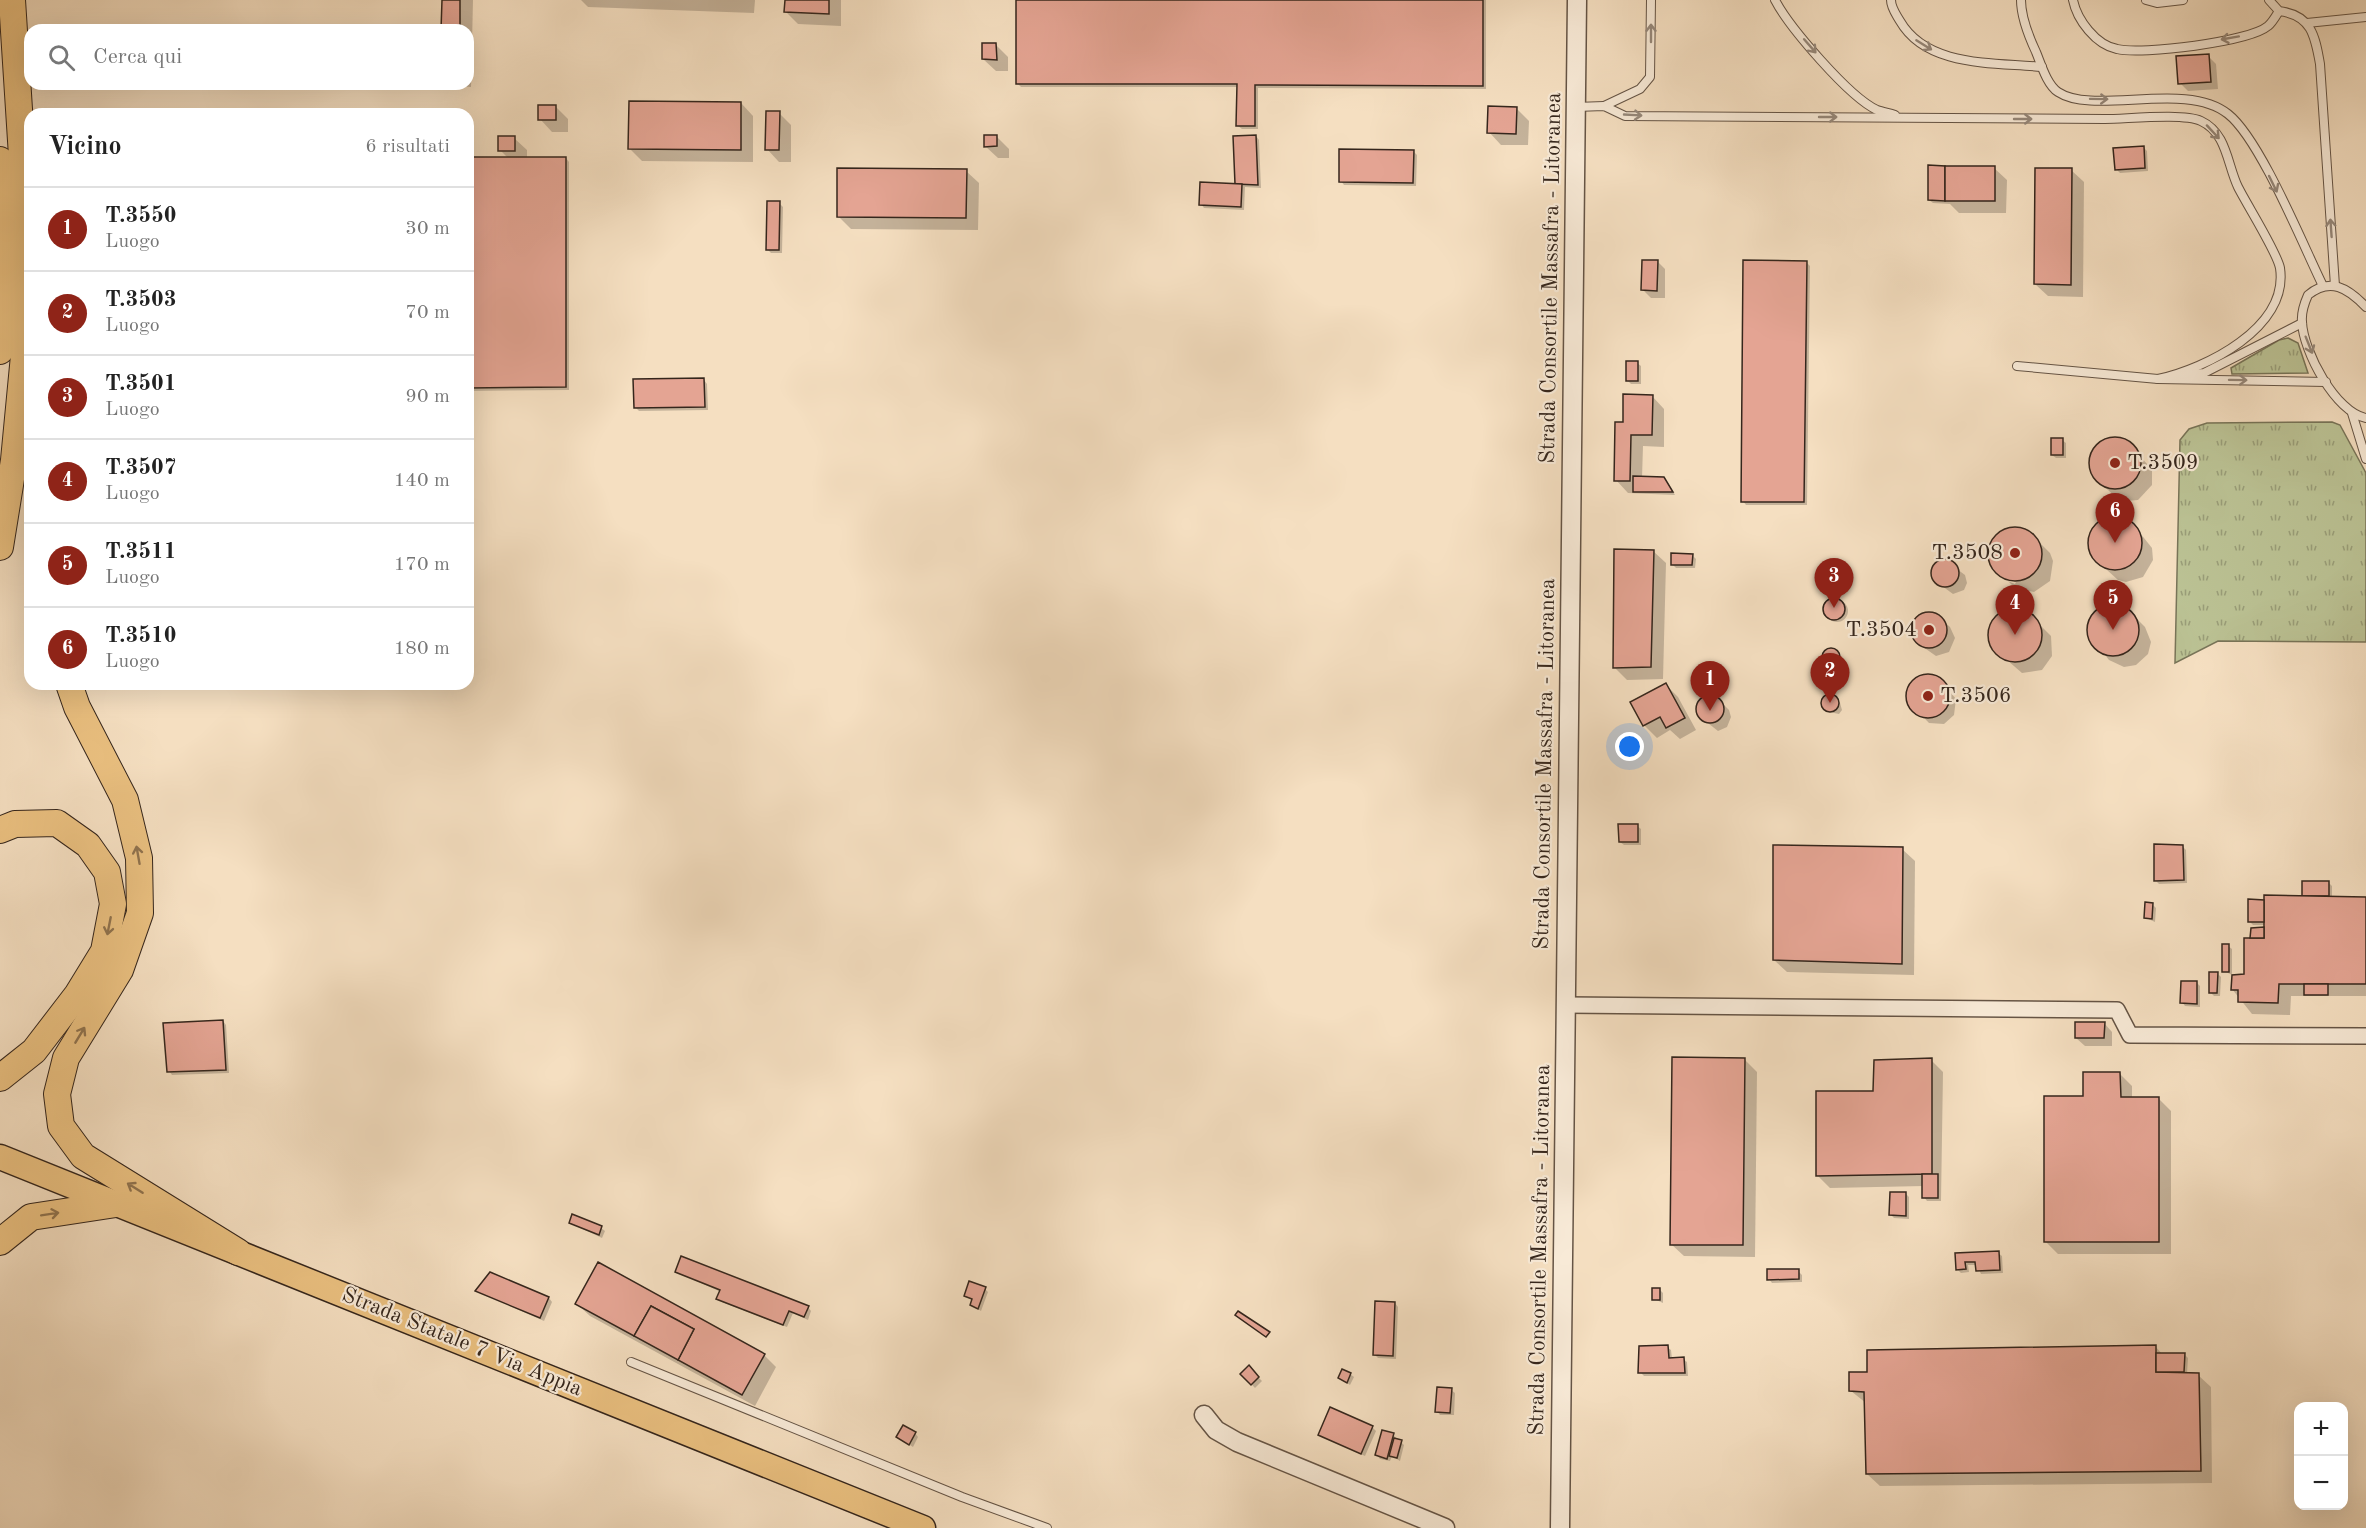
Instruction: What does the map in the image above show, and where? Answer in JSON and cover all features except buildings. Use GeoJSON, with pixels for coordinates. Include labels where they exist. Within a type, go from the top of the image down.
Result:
{"type":"FeatureCollection","features":[{"type":"Feature","properties":{"kind":"highway"},"geometry":{"type":"LineString","coordinates":[[12,0],[24,187]]}},
{"type":"Feature","properties":{"kind":"highway"},"geometry":{"type":"LineString","coordinates":[[0,160],[6,343],[14,460],[0,547]]}},
{"type":"Feature","properties":{"kind":"highway"},"geometry":{"type":"LineString","coordinates":[[24,250],[6,343],[24,426]]}},
{"type":"Feature","properties":{"kind":"highway"},"geometry":{"type":"LineString","coordinates":[[71,690],[77,707],[125,800],[139,858],[140,913],[120,970],[66,1058],[57,1094],[61,1126],[82,1156],[238,1252]]}},
{"type":"Feature","properties":{"kind":"highway"},"geometry":{"type":"LineString","coordinates":[[0,830],[15,824],[57,823],[88,845],[107,872],[113,904],[104,951],[77,995],[34,1051],[0,1078]]}},
{"type":"Feature","properties":{"kind":"highway"},"geometry":{"type":"LineString","coordinates":[[0,1242],[31,1217],[116,1204]]}},
{"type":"Feature","properties":{"kind":"main road","name":"Strada Statale 7 Via Appia"},"geometry":{"type":"LineString","coordinates":[[0,1157],[923,1528]]}},
{"type":"Feature","properties":{"kind":"street","name":"Strada Consortile Massafra - Litoranea"},"geometry":{"type":"LineString","coordinates":[[1560,1528],[1577,0]]}},
{"type":"Feature","properties":{"kind":"street"},"geometry":{"type":"LineString","coordinates":[[1566,1005],[2117,1010],[2130,1035],[2366,1036]]}},
{"type":"Feature","properties":{"kind":"street"},"geometry":{"type":"LineString","coordinates":[[1204,1415],[1216,1430],[1237,1442],[1445,1528]]}},
{"type":"Feature","properties":{"kind":"lane"},"geometry":{"type":"LineString","coordinates":[[1576,107],[1604,106],[1640,89],[1650,77],[1651,0]]}},
{"type":"Feature","properties":{"kind":"lane"},"geometry":{"type":"LineString","coordinates":[[1775,0],[1797,32],[1852,91],[1876,110],[1903,118]]}},
{"type":"Feature","properties":{"kind":"lane"},"geometry":{"type":"LineString","coordinates":[[1891,0],[1905,29],[1923,47],[1953,58],[2042,67]]}},
{"type":"Feature","properties":{"kind":"lane"},"geometry":{"type":"LineString","coordinates":[[2020,0],[2029,36],[2042,67],[2058,92],[2078,98],[2190,100],[2210,104],[2228,113],[2243,131],[2261,161],[2323,285]]}},
{"type":"Feature","properties":{"kind":"lane"},"geometry":{"type":"LineString","coordinates":[[2073,0],[2076,13],[2098,40],[2116,49],[2143,51],[2247,35],[2268,26],[2279,11]]}},
{"type":"Feature","properties":{"kind":"lane"},"geometry":{"type":"LineString","coordinates":[[2146,0],[2157,3],[2183,0]]}},
{"type":"Feature","properties":{"kind":"lane"},"geometry":{"type":"LineString","coordinates":[[2269,0],[2279,11],[2294,13],[2307,23],[2316,41],[2320,64],[2335,286]]}},
{"type":"Feature","properties":{"kind":"lane"},"geometry":{"type":"LineString","coordinates":[[2307,23],[2366,17]]}},
{"type":"Feature","properties":{"kind":"lane"},"geometry":{"type":"LineString","coordinates":[[1604,106],[1624,116],[2172,117],[2200,120],[2214,130],[2225,148],[2237,184],[2280,266],[2280,284],[2262,323],[2228,352],[2186,373],[2158,379]]}},
{"type":"Feature","properties":{"kind":"lane"},"geometry":{"type":"LineString","coordinates":[[2366,307],[2358,298],[2335,286],[2323,285],[2308,295],[2302,323],[2306,340],[2335,397],[2352,413],[2366,418]]}},
{"type":"Feature","properties":{"kind":"lane"},"geometry":{"type":"LineString","coordinates":[[2158,379],[2204,373],[2302,323]]}},
{"type":"Feature","properties":{"kind":"lane"},"geometry":{"type":"LineString","coordinates":[[2017,366],[2158,379],[2326,382]]}},
{"type":"Feature","properties":{"kind":"lane"},"geometry":{"type":"LineString","coordinates":[[2352,413],[2366,459]]}},
{"type":"Feature","properties":{"kind":"lane"},"geometry":{"type":"LineString","coordinates":[[2356,424],[2366,434]]}},
{"type":"Feature","properties":{"kind":"lane"},"geometry":{"type":"LineString","coordinates":[[631,1362],[962,1497],[1047,1528]]}},
{"type":"Feature","properties":{"kind":"green space"},"geometry":{"type":"Polygon","coordinates":[[[2288,338],[2298,343],[2308,373],[2232,374],[2231,368],[2279,340],[2288,338]]]}},
{"type":"Feature","properties":{"kind":"green space"},"geometry":{"type":"Polygon","coordinates":[[[2332,422],[2340,425],[2366,473],[2366,642],[2218,641],[2175,663],[2180,440],[2189,429],[2207,423],[2332,422]]]}},
{"type":"Feature","properties":{"kind":"place","name":"T.3509"},"geometry":{"type":"Point","coordinates":[2115,463]}},
{"type":"Feature","properties":{"kind":"place","name":"T.3510"},"geometry":{"type":"Point","coordinates":[2115,543]}},
{"type":"Feature","properties":{"kind":"place","name":"T.3508"},"geometry":{"type":"Point","coordinates":[2015,553]}},
{"type":"Feature","properties":{"kind":"place","name":"T.3501"},"geometry":{"type":"Point","coordinates":[1834,608]}},
{"type":"Feature","properties":{"kind":"place","name":"T.3504"},"geometry":{"type":"Point","coordinates":[1929,630]}},
{"type":"Feature","properties":{"kind":"place","name":"T.3511"},"geometry":{"type":"Point","coordinates":[2113,630]}},
{"type":"Feature","properties":{"kind":"place","name":"T.3507"},"geometry":{"type":"Point","coordinates":[2015,635]}},
{"type":"Feature","properties":{"kind":"place","name":"T.3506"},"geometry":{"type":"Point","coordinates":[1928,696]}},
{"type":"Feature","properties":{"kind":"place","name":"T.3503"},"geometry":{"type":"Point","coordinates":[1830,703]}},
{"type":"Feature","properties":{"kind":"place","name":"T.3550"},"geometry":{"type":"Point","coordinates":[1710,711]}}]}
